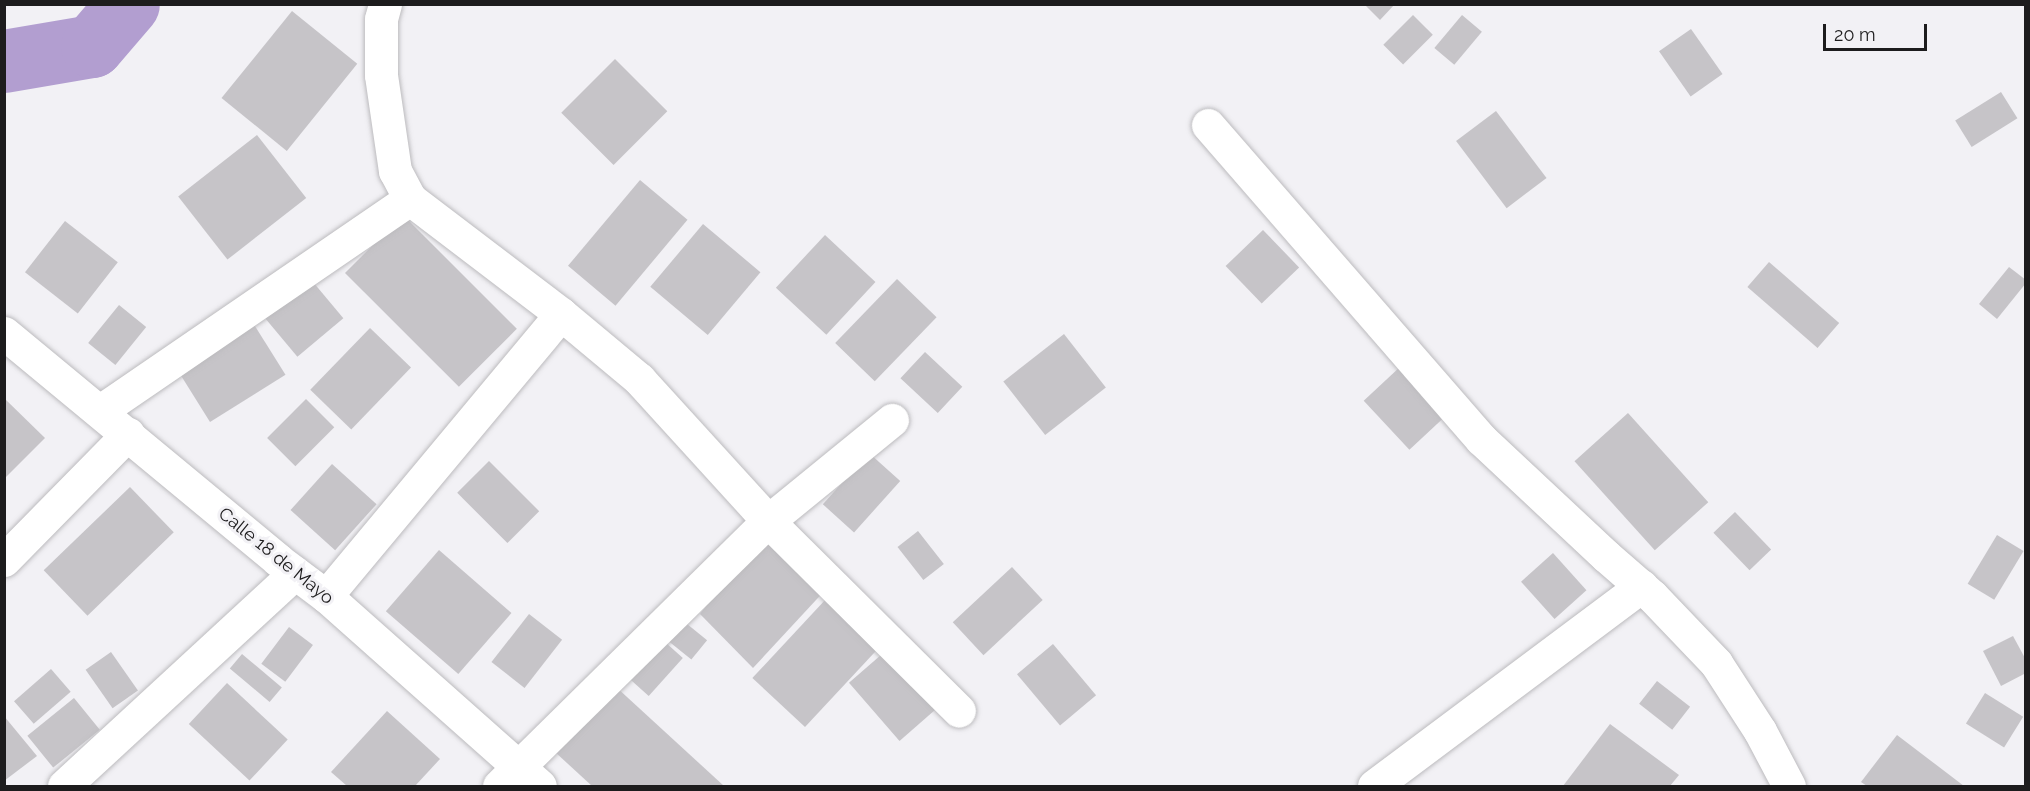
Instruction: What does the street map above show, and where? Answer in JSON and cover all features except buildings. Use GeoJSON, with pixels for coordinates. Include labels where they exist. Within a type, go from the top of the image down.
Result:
{"type":"FeatureCollection","features":[{"type":"Feature","properties":{"kind":"street"},"geometry":{"type":"LineString","coordinates":[[385,4],[381,19],[381,75],[395,171],[411,199],[561,314],[639,379],[768,521],[959,711]]}},
{"type":"Feature","properties":{"kind":"street"},"geometry":{"type":"LineString","coordinates":[[1208,125],[1481,439],[1641,586],[1716,663],[1760,731],[1789,786]]}},
{"type":"Feature","properties":{"kind":"street"},"geometry":{"type":"LineString","coordinates":[[100,411],[411,199]]}},
{"type":"Feature","properties":{"kind":"street"},"geometry":{"type":"LineString","coordinates":[[326,596],[561,314]]}},
{"type":"Feature","properties":{"kind":"street","name":"Calle 18 de Mayo"},"geometry":{"type":"LineString","coordinates":[[4,333],[326,596],[520,781]]}},
{"type":"Feature","properties":{"kind":"street"},"geometry":{"type":"LineString","coordinates":[[520,781],[768,521],[892,420]]}},
{"type":"Feature","properties":{"kind":"street"},"geometry":{"type":"LineString","coordinates":[[4,560],[128,434]]}},
{"type":"Feature","properties":{"kind":"street"},"geometry":{"type":"LineString","coordinates":[[64,786],[295,573]]}},
{"type":"Feature","properties":{"kind":"street"},"geometry":{"type":"LineString","coordinates":[[1374,786],[1641,586]]}},
{"type":"Feature","properties":{"kind":"waterway"},"geometry":{"type":"LineString","coordinates":[[4,61],[92,46],[128,4]]}}]}
